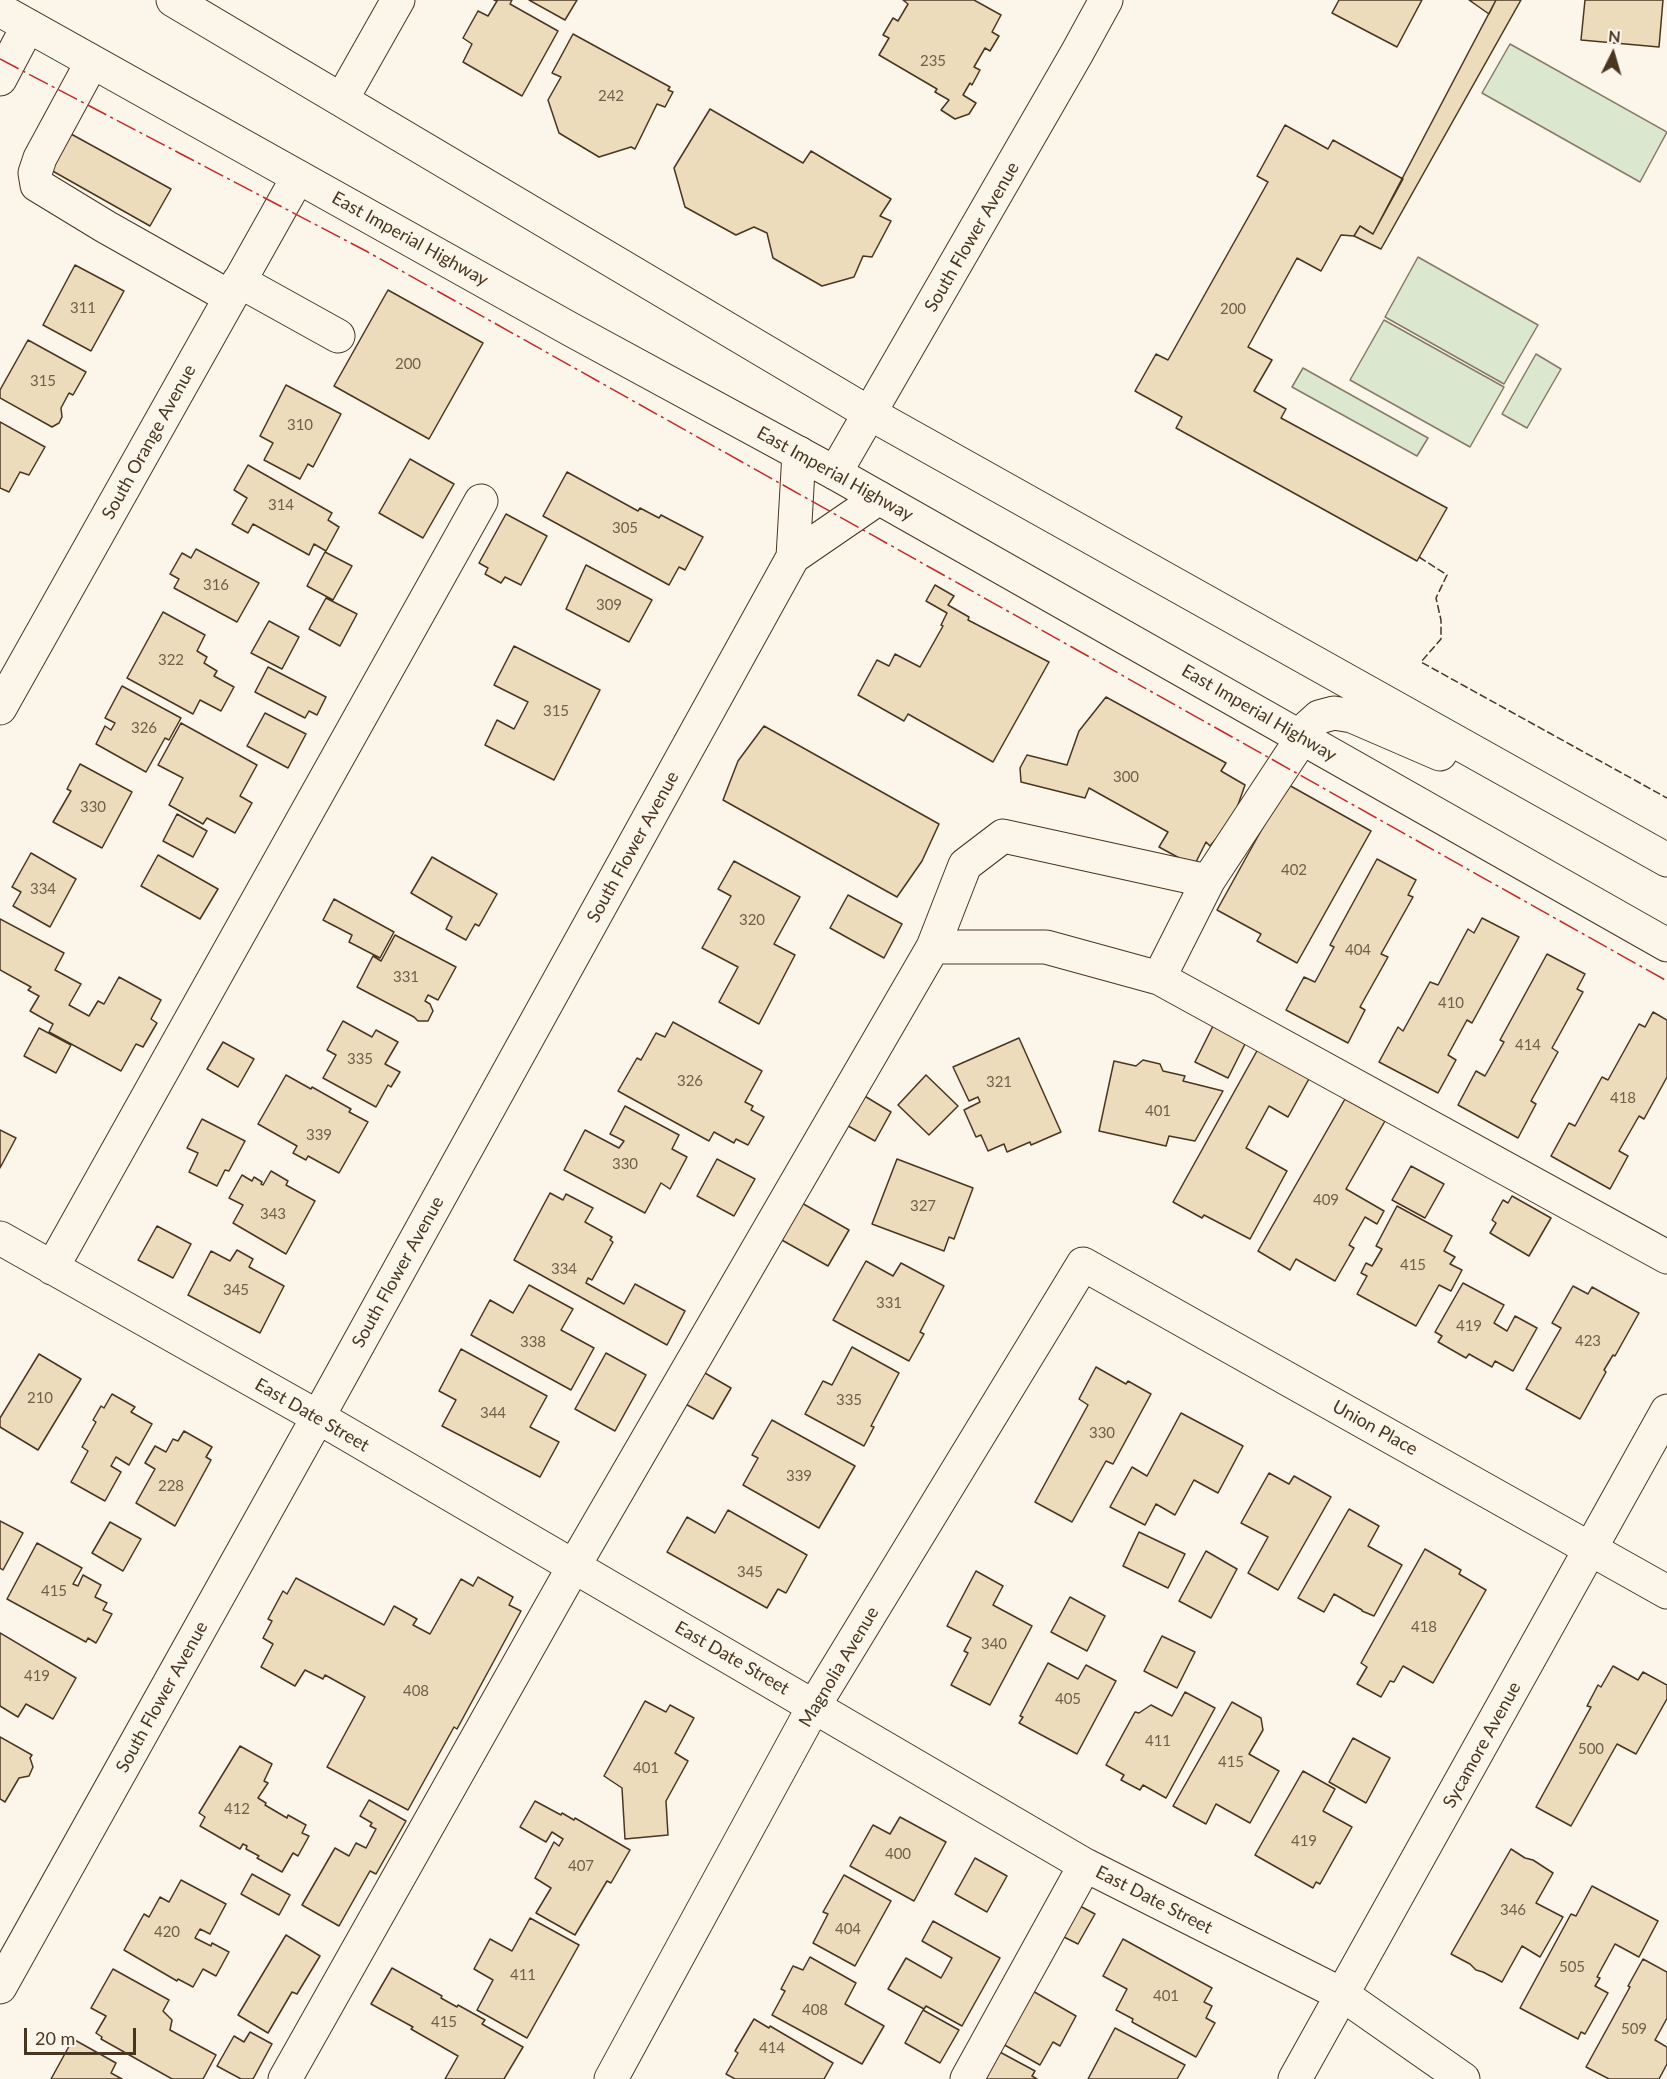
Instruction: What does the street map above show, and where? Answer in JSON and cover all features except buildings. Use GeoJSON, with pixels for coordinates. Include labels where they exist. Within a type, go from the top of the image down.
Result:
{"type":"FeatureCollection","features":[{"type":"Feature","properties":{"kind":"street"},"geometry":{"type":"LineString","coordinates":[[173,0],[869,413],[1667,860]]}},
{"type":"Feature","properties":{"kind":"street"},"geometry":{"type":"LineString","coordinates":[[342,99],[398,0]]}},
{"type":"Feature","properties":{"kind":"street","name":"South Flower Avenue"},"geometry":{"type":"LineString","coordinates":[[835,473],[1066,74],[1106,0]]}},
{"type":"Feature","properties":{"kind":"street","name":"East Imperial Highway"},"geometry":{"type":"LineString","coordinates":[[0,10],[580,334],[835,473],[1667,945]]}},
{"type":"Feature","properties":{"kind":"street"},"geometry":{"type":"LineString","coordinates":[[0,79],[28,26]]}},
{"type":"Feature","properties":{"kind":"street"},"geometry":{"type":"LineString","coordinates":[[92,62],[40,158],[35,173],[37,184],[106,227],[338,336]]}},
{"type":"Feature","properties":{"kind":"street","name":"South Orange Avenue"},"geometry":{"type":"LineString","coordinates":[[0,708],[298,177]]}},
{"type":"Feature","properties":{"kind":"street","name":"South Flower Avenue"},"geometry":{"type":"LineString","coordinates":[[0,1987],[793,557],[799,453]]}},
{"type":"Feature","properties":{"kind":"street","name":"South Flower Avenue"},"geometry":{"type":"LineString","coordinates":[[793,557],[879,498]]}},
{"type":"Feature","properties":{"kind":"street"},"geometry":{"type":"LineString","coordinates":[[52,1268],[482,501]]}},
{"type":"Feature","properties":{"kind":"street"},"geometry":{"type":"LineString","coordinates":[[1159,978],[1208,881],[1309,726],[1319,717],[1334,713],[1352,716],[1599,822]]}},
{"type":"Feature","properties":{"kind":"street"},"geometry":{"type":"LineString","coordinates":[[285,2079],[574,1566],[933,947],[964,865],[1003,836],[1208,881]]}},
{"type":"Feature","properties":{"kind":"street"},"geometry":{"type":"LineString","coordinates":[[933,947],[1046,947],[1159,978],[1667,1257]]}},
{"type":"Feature","properties":{"kind":"street","name":"East Date Street"},"geometry":{"type":"LineString","coordinates":[[0,1238],[318,1417],[1085,1865],[1342,1995],[1463,2079]]}},
{"type":"Feature","properties":{"kind":"street","name":"Union Place"},"geometry":{"type":"LineString","coordinates":[[1083,1264],[1667,1593]]}},
{"type":"Feature","properties":{"kind":"street","name":"Magnolia Avenue"},"geometry":{"type":"LineString","coordinates":[[610,2079],[814,1706],[1083,1264]]}},
{"type":"Feature","properties":{"kind":"street","name":"Sycamore Avenue"},"geometry":{"type":"LineString","coordinates":[[1295,2079],[1667,1410]]}},
{"type":"Feature","properties":{"kind":"street"},"geometry":{"type":"LineString","coordinates":[[966,2079],[1085,1865]]}},
{"type":"Feature","properties":{"kind":"green space"},"geometry":{"type":"Polygon","coordinates":[[[1510,44],[1667,132],[1640,182],[1482,93],[1510,44]]]}},
{"type":"Feature","properties":{"kind":"green space"},"geometry":{"type":"Polygon","coordinates":[[[1418,257],[1538,325],[1504,384],[1385,317],[1418,257]]]}},
{"type":"Feature","properties":{"kind":"green space"},"geometry":{"type":"Polygon","coordinates":[[[1384,320],[1504,387],[1470,447],[1350,380],[1384,320]]]}},
{"type":"Feature","properties":{"kind":"green space"},"geometry":{"type":"Polygon","coordinates":[[[1536,354],[1561,369],[1527,428],[1502,414],[1536,354]]]}},
{"type":"Feature","properties":{"kind":"green space"},"geometry":{"type":"Polygon","coordinates":[[[1303,368],[1428,438],[1417,456],[1292,387],[1303,368]]]}},
{"type":"Feature","properties":{"kind":"fence"},"geometry":{"type":"LineString","coordinates":[[1419,557],[1447,575],[1436,598],[1441,620],[1441,639],[1421,662],[1667,798]]}},
{"type":"Feature","properties":{"kind":"power"},"geometry":{"type":"LineString","coordinates":[[0,59],[366,251],[1667,981]]}}]}
